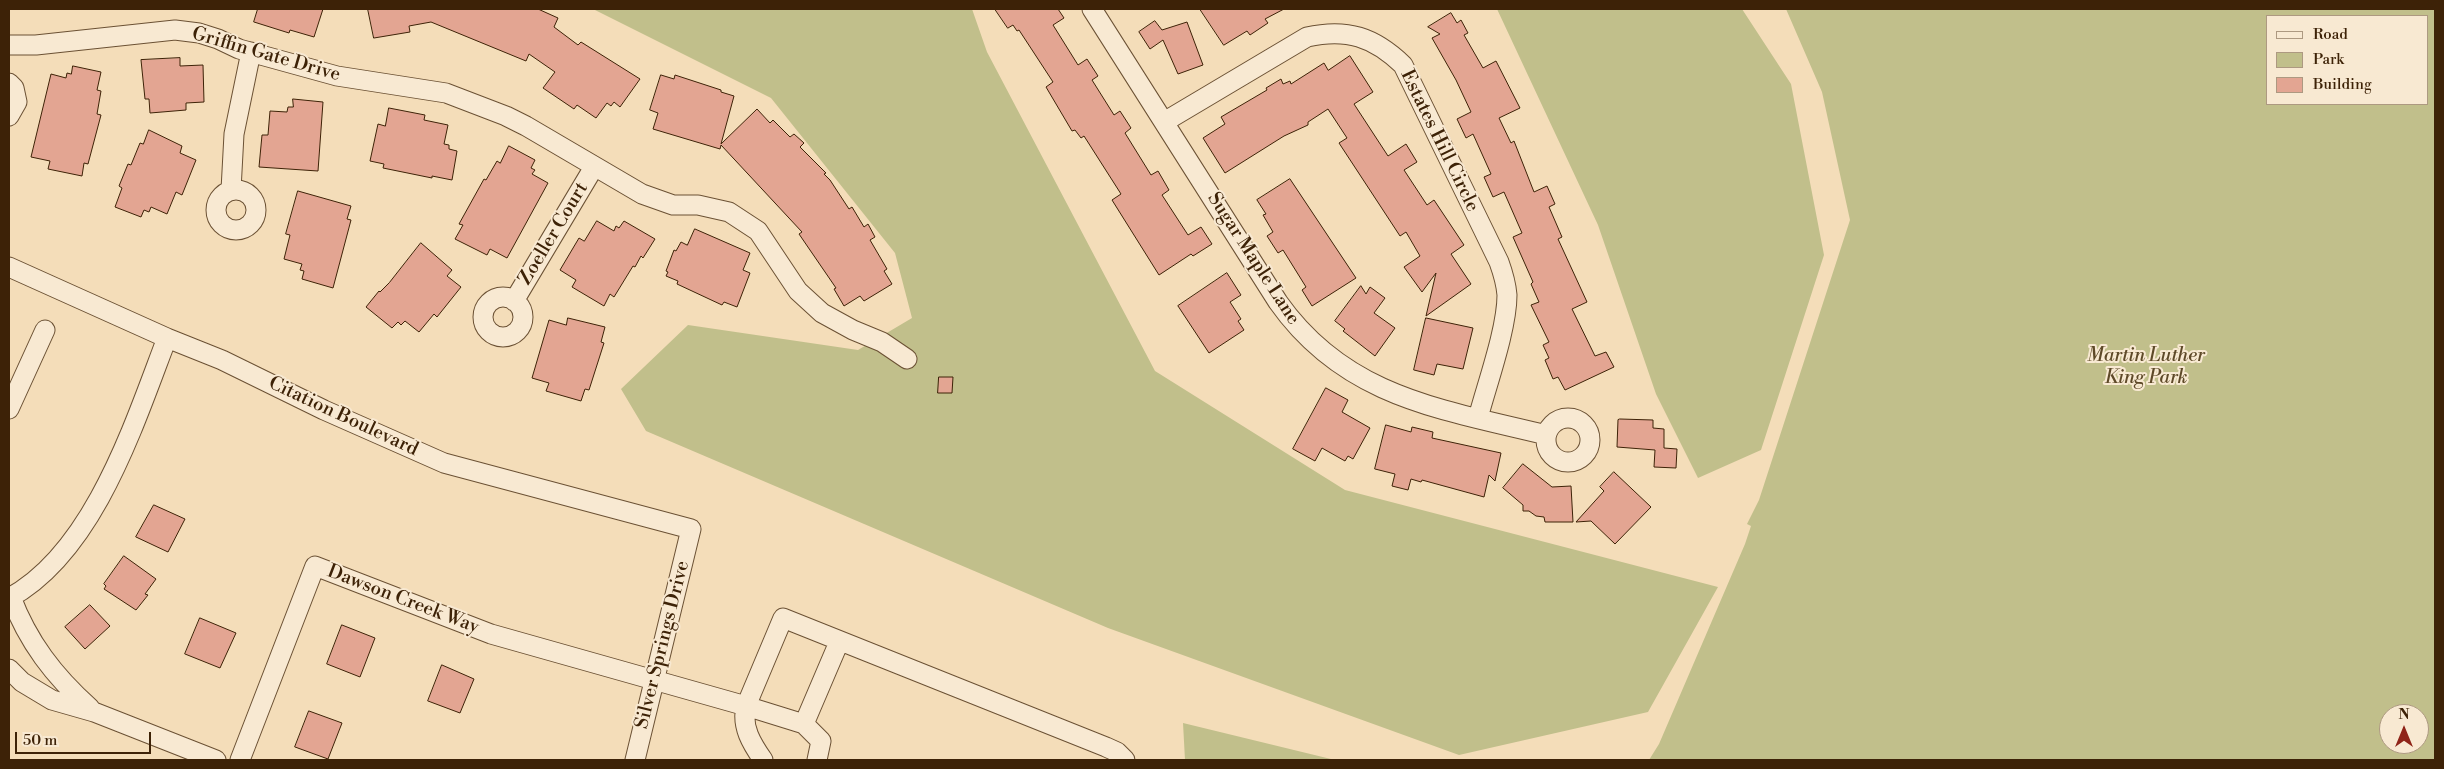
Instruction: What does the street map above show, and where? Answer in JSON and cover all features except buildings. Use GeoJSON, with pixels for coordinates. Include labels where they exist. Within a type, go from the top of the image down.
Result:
{"type":"FeatureCollection","features":[{"type":"Feature","properties":{"kind":"street","name":"Sugar Maple Lane"},"geometry":{"type":"LineString","coordinates":[[1092,9],[1278,302],[1294,324],[1321,351],[1377,387],[1403,398],[1546,434]]}},
{"type":"Feature","properties":{"kind":"street","name":"Griffin Gate Drive"},"geometry":{"type":"LineString","coordinates":[[9,45],[36,45],[175,30],[199,33],[276,61],[337,76],[446,93],[506,116],[594,166]]}},
{"type":"Feature","properties":{"kind":"street","name":"Estates Hill Circle"},"geometry":{"type":"LineString","coordinates":[[1164,122],[1307,37],[1326,33],[1347,34],[1380,46],[1396,59],[1407,74],[1499,262],[1505,280],[1507,296],[1504,321],[1478,418]]}},
{"type":"Feature","properties":{"kind":"street"},"geometry":{"type":"LineString","coordinates":[[231,190],[234,134],[251,52]]}},
{"type":"Feature","properties":{"kind":"street"},"geometry":{"type":"LineString","coordinates":[[9,83],[14,88],[17,102],[9,116]]}},
{"type":"Feature","properties":{"kind":"street"},"geometry":{"type":"LineString","coordinates":[[594,166],[642,194],[673,205],[698,205],[729,212],[748,223],[758,231],[770,247],[798,291],[822,313],[853,330],[882,342],[907,359]]}},
{"type":"Feature","properties":{"kind":"street","name":"Zoeller Court"},"geometry":{"type":"LineString","coordinates":[[514,300],[594,166]]}},
{"type":"Feature","properties":{"kind":"street","name":"Citation Boulevard"},"geometry":{"type":"LineString","coordinates":[[9,267],[222,360],[324,410],[444,463],[691,529]]}},
{"type":"Feature","properties":{"kind":"street"},"geometry":{"type":"LineString","coordinates":[[10,400],[45,330]]}},
{"type":"Feature","properties":{"kind":"street"},"geometry":{"type":"LineString","coordinates":[[94,712],[65,686],[42,658],[20,621],[10,598],[33,583],[74,541],[102,492],[132,429],[168,338]]}},
{"type":"Feature","properties":{"kind":"street","name":"Silver Springs Drive"},"geometry":{"type":"LineString","coordinates":[[635,760],[691,529]]}},
{"type":"Feature","properties":{"kind":"street","name":"Dawson Creek Way"},"geometry":{"type":"LineString","coordinates":[[240,760],[315,566],[491,634],[804,724]]}},
{"type":"Feature","properties":{"kind":"street"},"geometry":{"type":"LineString","coordinates":[[763,760],[750,740],[744,716],[746,706],[783,618],[1103,754],[1117,752],[1125,760]]}},
{"type":"Feature","properties":{"kind":"street"},"geometry":{"type":"LineString","coordinates":[[817,760],[821,741],[804,724],[840,642]]}},
{"type":"Feature","properties":{"kind":"street"},"geometry":{"type":"LineString","coordinates":[[9,669],[22,682],[52,700],[94,712],[216,760]]}},
{"type":"Feature","properties":{"kind":"green space"},"geometry":{"type":"Polygon","coordinates":[[[593,9],[972,9],[987,52],[1155,371],[1345,490],[1718,587],[1648,712],[1459,755],[1108,628],[646,431],[621,389],[688,325],[858,350],[912,318],[895,253],[771,98],[593,9]]]}},
{"type":"Feature","properties":{"kind":"green space"},"geometry":{"type":"Polygon","coordinates":[[[1497,9],[1742,9],[1791,84],[1824,255],[1761,450],[1698,478],[1656,394],[1598,225],[1497,9]]]}},
{"type":"Feature","properties":{"kind":"green space","name":"Martin Luther King Park"},"geometry":{"type":"Polygon","coordinates":[[[1786,9],[2435,9],[2435,760],[1649,760],[1659,744],[1745,544],[1751,526],[1747,524],[1759,500],[1850,220],[1822,92],[1786,9]]]}},
{"type":"Feature","properties":{"kind":"green space"},"geometry":{"type":"Polygon","coordinates":[[[1183,723],[1335,760],[1185,760],[1183,723]]]}}]}
